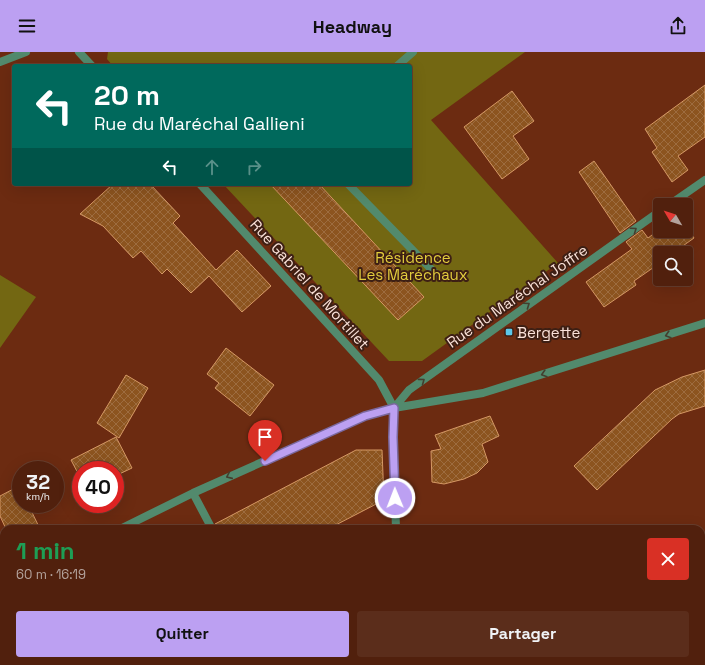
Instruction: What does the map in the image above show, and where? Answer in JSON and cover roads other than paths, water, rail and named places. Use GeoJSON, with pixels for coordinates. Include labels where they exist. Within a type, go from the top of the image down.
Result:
{"type":"FeatureCollection","features":[{"type":"Feature","properties":{"kind":"street"},"geometry":{"type":"LineString","coordinates":[[0,62],[26,52]]}},
{"type":"Feature","properties":{"kind":"street"},"geometry":{"type":"LineString","coordinates":[[79,52],[90,64]]}},
{"type":"Feature","properties":{"kind":"street"},"geometry":{"type":"LineString","coordinates":[[400,64],[412,52]]}},
{"type":"Feature","properties":{"kind":"street"},"geometry":{"type":"LineString","coordinates":[[679,198],[705,180]]}},
{"type":"Feature","properties":{"kind":"street","name":"Rue Gabriel de Mortillet"},"geometry":{"type":"LineString","coordinates":[[202,186],[379,380],[394,408]]}},
{"type":"Feature","properties":{"kind":"street"},"geometry":{"type":"LineString","coordinates":[[350,186],[434,273]]}},
{"type":"Feature","properties":{"kind":"street","name":"Rue du Maréchal Joffre"},"geometry":{"type":"LineString","coordinates":[[394,408],[409,390],[653,216]]}},
{"type":"Feature","properties":{"kind":"street"},"geometry":{"type":"LineString","coordinates":[[128,525],[192,492],[365,416],[394,408],[483,393],[705,323]]}},
{"type":"Feature","properties":{"kind":"street"},"geometry":{"type":"LineString","coordinates":[[394,408],[393,437],[396,525]]}},
{"type":"Feature","properties":{"kind":"street"},"geometry":{"type":"LineString","coordinates":[[192,492],[210,525]]}},
{"type":"Feature","properties":{"kind":"place","name":"Bergette"},"geometry":{"type":"Point","coordinates":[509,332]}},
{"type":"Feature","properties":{"kind":"park label","name":"Résidence Les Maréchaux"},"geometry":{"type":"Point","coordinates":[413,266]}}]}
